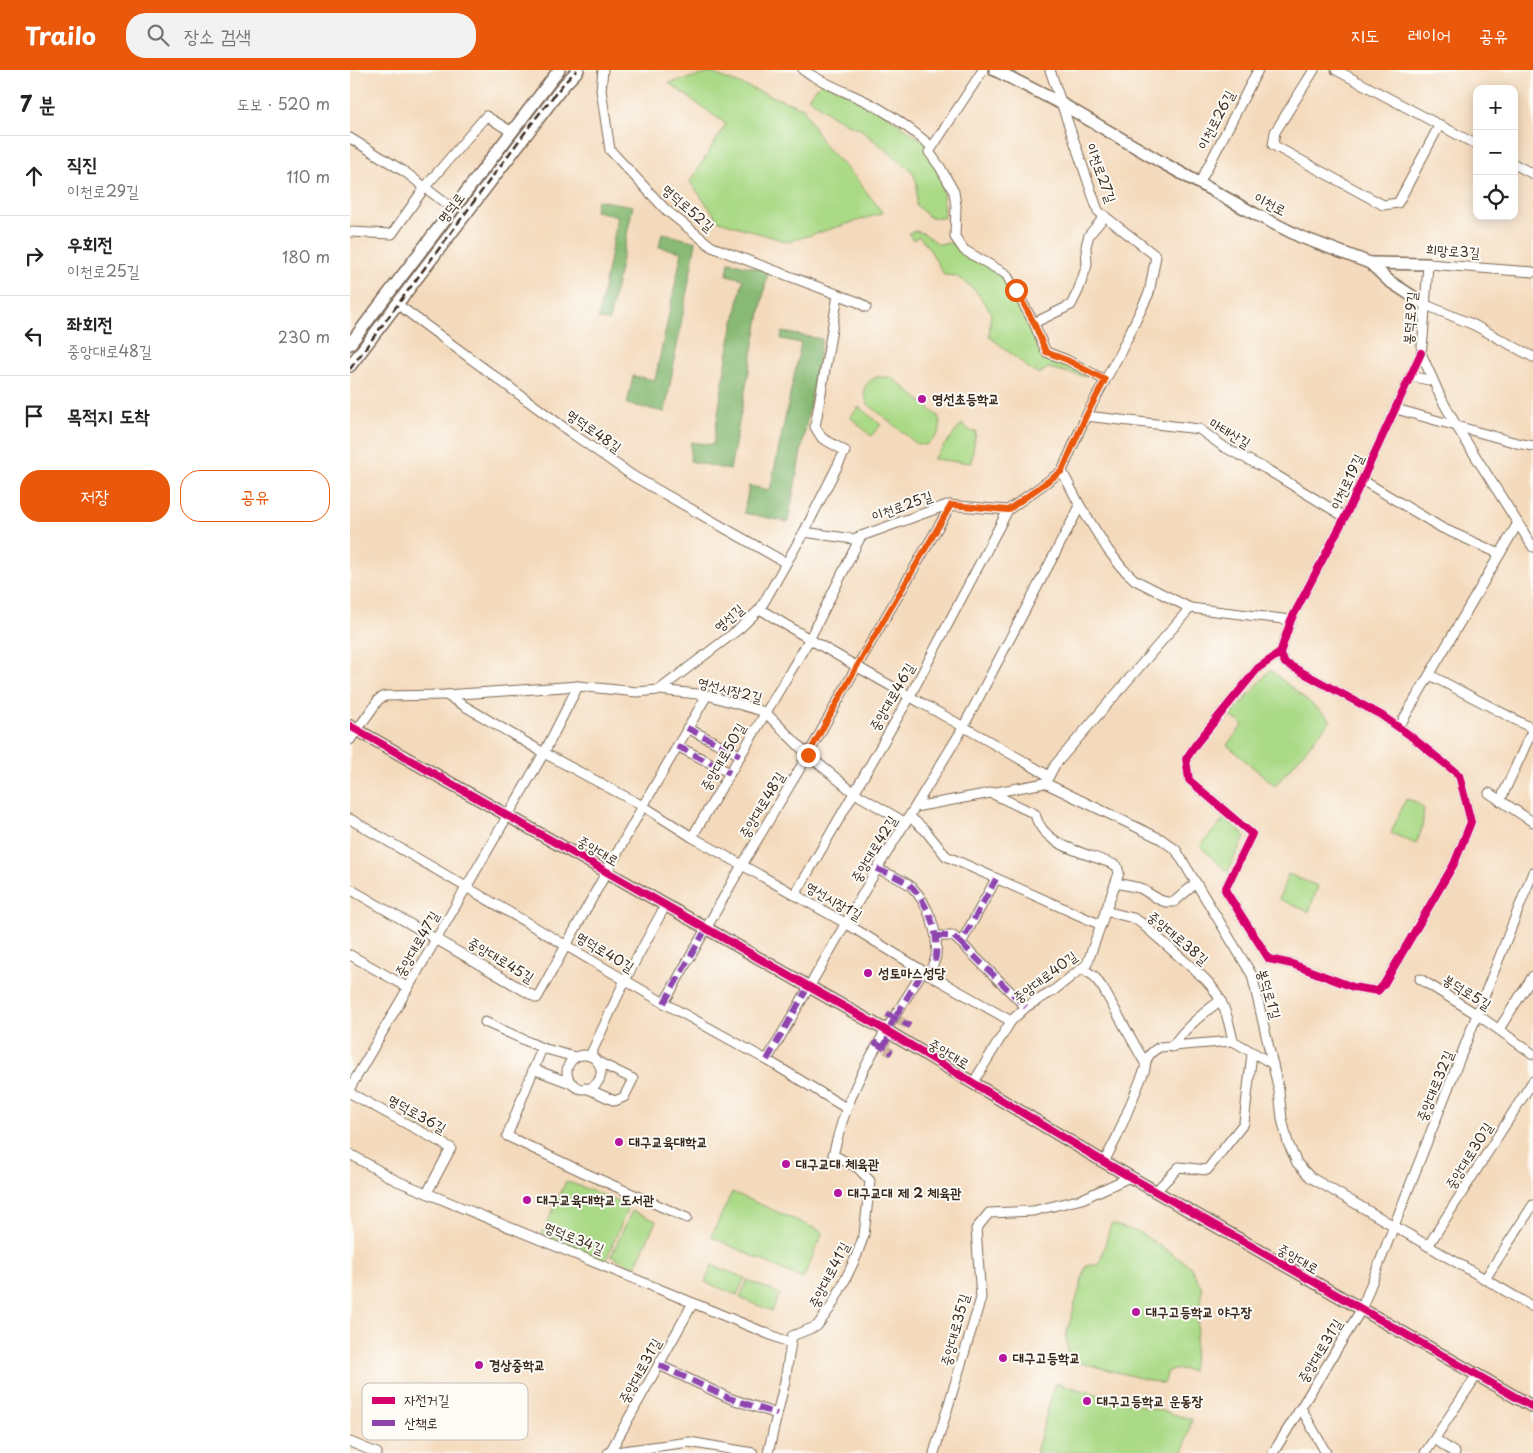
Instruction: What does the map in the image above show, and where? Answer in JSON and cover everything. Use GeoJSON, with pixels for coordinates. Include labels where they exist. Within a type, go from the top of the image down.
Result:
{"type":"FeatureCollection","features":[{"type":"Feature","properties":{"kind":"main road","name":"명덕로"},"geometry":{"type":"LineString","coordinates":[[350,344],[559,70]]}},
{"type":"Feature","properties":{"kind":"main road","name":"명덕로"},"geometry":{"type":"LineString","coordinates":[[350,366],[558,93],[578,70]]}},
{"type":"Feature","properties":{"kind":"main road","name":"이천로"},"geometry":{"type":"LineString","coordinates":[[995,70],[1062,104],[1200,184],[1301,237],[1370,263],[1389,281],[1426,305]]}},
{"type":"Feature","properties":{"kind":"main road","name":"희망로3길"},"geometry":{"type":"LineString","coordinates":[[1370,263],[1428,264]]}},
{"type":"Feature","properties":{"kind":"main road","name":"중앙대로"},"geometry":{"type":"LineString","coordinates":[[352,732],[508,814],[608,871],[706,930],[887,1031],[1104,1162],[1361,1310],[1477,1375],[1528,1399],[1533,1407]]}},
{"type":"Feature","properties":{"kind":"main road"},"geometry":{"type":"LineString","coordinates":[[1528,1399],[1533,1416]]}},
{"type":"Feature","properties":{"kind":"street","name":"명덕로52길"},"geometry":{"type":"LineString","coordinates":[[603,70],[601,90],[610,150],[666,210],[712,247],[838,294],[866,307]]}},
{"type":"Feature","properties":{"kind":"street"},"geometry":{"type":"LineString","coordinates":[[803,70],[822,82],[866,101],[901,121],[932,147]]}},
{"type":"Feature","properties":{"kind":"street"},"geometry":{"type":"LineString","coordinates":[[983,70],[929,152],[954,192],[956,206],[955,237],[964,250],[1006,274],[1034,323],[1046,352],[1067,360],[1105,380],[1086,416],[1062,471],[1008,510]]}},
{"type":"Feature","properties":{"kind":"street","name":"이천로27길"},"geometry":{"type":"LineString","coordinates":[[1050,70],[1098,211],[1156,256],[1149,293],[1105,380]]}},
{"type":"Feature","properties":{"kind":"street","name":"이천로26길"},"geometry":{"type":"LineString","coordinates":[[1200,184],[1258,70]]}},
{"type":"Feature","properties":{"kind":"street"},"geometry":{"type":"LineString","coordinates":[[1314,70],[1275,132],[1273,145],[1384,204],[1398,203],[1439,126]]}},
{"type":"Feature","properties":{"kind":"street"},"geometry":{"type":"LineString","coordinates":[[1336,70],[1473,143]]}},
{"type":"Feature","properties":{"kind":"street"},"geometry":{"type":"LineString","coordinates":[[350,232],[392,234],[425,187],[486,116],[512,132]]}},
{"type":"Feature","properties":{"kind":"street"},"geometry":{"type":"LineString","coordinates":[[350,138],[405,172],[453,209]]}},
{"type":"Feature","properties":{"kind":"street"},"geometry":{"type":"LineString","coordinates":[[1518,166],[1533,174]]}},
{"type":"Feature","properties":{"kind":"street"},"geometry":{"type":"LineString","coordinates":[[1034,323],[1071,305],[1087,265],[1086,246],[1089,235],[1105,216]]}},
{"type":"Feature","properties":{"kind":"street","name":"희망로3길"},"geometry":{"type":"LineString","coordinates":[[1428,264],[1533,272]]}},
{"type":"Feature","properties":{"kind":"street","name":"봉덕로9길"},"geometry":{"type":"LineString","coordinates":[[1428,264],[1426,305],[1420,352],[1433,382],[1457,426],[1533,547]]}},
{"type":"Feature","properties":{"kind":"street","name":"영선길"},"geometry":{"type":"LineString","coordinates":[[659,690],[739,629],[760,609],[804,532],[845,451],[822,438],[815,427],[838,294]]}},
{"type":"Feature","properties":{"kind":"street","name":"명덕로48길"},"geometry":{"type":"LineString","coordinates":[[397,304],[570,432],[633,476],[786,563]]}},
{"type":"Feature","properties":{"kind":"street","name":"이천로"},"geometry":{"type":"LineString","coordinates":[[1426,305],[1474,325],[1533,357]]}},
{"type":"Feature","properties":{"kind":"street","name":"이천로19길"},"geometry":{"type":"LineString","coordinates":[[1280,653],[1291,620],[1345,517],[1396,409],[1420,352]]}},
{"type":"Feature","properties":{"kind":"street"},"geometry":{"type":"LineString","coordinates":[[1410,376],[1433,382]]}},
{"type":"Feature","properties":{"kind":"street"},"geometry":{"type":"LineString","coordinates":[[1396,409],[1533,446]]}},
{"type":"Feature","properties":{"kind":"street","name":"마태산길"},"geometry":{"type":"LineString","coordinates":[[1086,416],[1199,429],[1224,447],[1345,517]]}},
{"type":"Feature","properties":{"kind":"street"},"geometry":{"type":"LineString","coordinates":[[1062,471],[1080,506],[1122,568],[1135,580],[1190,608],[1291,620]]}},
{"type":"Feature","properties":{"kind":"street"},"geometry":{"type":"LineString","coordinates":[[1362,480],[1442,528],[1500,554]]}},
{"type":"Feature","properties":{"kind":"street","name":"이천로25길"},"geometry":{"type":"LineString","coordinates":[[804,532],[853,539],[947,505],[1008,510]]}},
{"type":"Feature","properties":{"kind":"street","name":"중앙대로48길"},"geometry":{"type":"LineString","coordinates":[[664,1003],[951,505]]}},
{"type":"Feature","properties":{"kind":"street","name":"중앙대로42길"},"geometry":{"type":"LineString","coordinates":[[767,1060],[877,869],[963,726],[1080,506]]}},
{"type":"Feature","properties":{"kind":"street","name":"중앙대로46길"},"geometry":{"type":"LineString","coordinates":[[795,895],[910,696],[1008,510]]}},
{"type":"Feature","properties":{"kind":"street"},"geometry":{"type":"LineString","coordinates":[[1403,720],[1518,523]]}},
{"type":"Feature","properties":{"kind":"street","name":"중앙대로50길"},"geometry":{"type":"LineString","coordinates":[[692,837],[809,640],[861,536]]}},
{"type":"Feature","properties":{"kind":"street"},"geometry":{"type":"LineString","coordinates":[[915,807],[990,793],[1047,779],[1055,765],[1190,608]]}},
{"type":"Feature","properties":{"kind":"street"},"geometry":{"type":"LineString","coordinates":[[760,609],[856,668],[963,726],[1047,779]]}},
{"type":"Feature","properties":{"kind":"street"},"geometry":{"type":"LineString","coordinates":[[1280,653],[1285,663],[1380,715],[1408,734],[1459,775],[1471,822],[1454,864],[1384,984],[1378,991],[1353,987],[1292,964],[1269,959],[1225,890],[1252,834],[1189,780],[1186,759],[1201,737],[1258,668],[1280,653]]}},
{"type":"Feature","properties":{"kind":"street"},"geometry":{"type":"LineString","coordinates":[[1430,675],[1533,729],[1500,800]]}},
{"type":"Feature","properties":{"kind":"street"},"geometry":{"type":"LineString","coordinates":[[508,814],[544,752],[578,686]]}},
{"type":"Feature","properties":{"kind":"street"},"geometry":{"type":"LineString","coordinates":[[352,732],[378,699],[385,696],[445,695],[578,686],[637,692],[659,690]]}},
{"type":"Feature","properties":{"kind":"street","name":"영선시장2길"},"geometry":{"type":"LineString","coordinates":[[659,690],[707,695],[765,712],[808,755],[853,792],[925,830],[946,856],[1101,925]]}},
{"type":"Feature","properties":{"kind":"street","name":"영선시장1길"},"geometry":{"type":"LineString","coordinates":[[445,695],[643,806],[692,837],[846,924],[1010,1021]]}},
{"type":"Feature","properties":{"kind":"street"},"geometry":{"type":"LineString","coordinates":[[643,806],[707,695]]}},
{"type":"Feature","properties":{"kind":"street"},"geometry":{"type":"LineString","coordinates":[[687,728],[740,755]]}},
{"type":"Feature","properties":{"kind":"street"},"geometry":{"type":"LineString","coordinates":[[678,746],[730,772]]}},
{"type":"Feature","properties":{"kind":"street","name":"봉덕로1길"},"geometry":{"type":"LineString","coordinates":[[1047,779],[1161,839],[1176,850],[1252,974],[1279,1091],[1282,1119],[1288,1142],[1297,1162],[1310,1178],[1395,1225],[1533,1307]]}},
{"type":"Feature","properties":{"kind":"street"},"geometry":{"type":"LineString","coordinates":[[990,793],[1035,814],[1037,823],[1054,840],[1117,866],[1119,873],[1116,883],[1140,888],[1166,902],[1174,902],[1196,883]]}},
{"type":"Feature","properties":{"kind":"street"},"geometry":{"type":"LineString","coordinates":[[1489,793],[1533,822]]}},
{"type":"Feature","properties":{"kind":"street","name":"중앙대로45길"},"geometry":{"type":"LineString","coordinates":[[350,889],[537,998],[643,806]]}},
{"type":"Feature","properties":{"kind":"street","name":"중앙대로47길"},"geometry":{"type":"LineString","coordinates":[[350,1088],[508,814]]}},
{"type":"Feature","properties":{"kind":"street","name":"명덕로40길"},"geometry":{"type":"LineString","coordinates":[[350,819],[664,1003],[767,1060],[846,1108]]}},
{"type":"Feature","properties":{"kind":"street"},"geometry":{"type":"LineString","coordinates":[[877,869],[911,887],[920,897],[928,912],[936,936],[953,936],[1026,1007]]}},
{"type":"Feature","properties":{"kind":"street","name":"중앙대로32길"},"geometry":{"type":"LineString","coordinates":[[1361,1310],[1533,872]]}},
{"type":"Feature","properties":{"kind":"street"},"geometry":{"type":"LineString","coordinates":[[961,943],[996,879]]}},
{"type":"Feature","properties":{"kind":"street","name":"중앙대로40길"},"geometry":{"type":"LineString","coordinates":[[973,1083],[1010,1021],[1026,1007],[1053,991],[1087,964],[1116,883]]}},
{"type":"Feature","properties":{"kind":"street"},"geometry":{"type":"LineString","coordinates":[[590,1056],[625,980],[665,906]]}},
{"type":"Feature","properties":{"kind":"street","name":"중앙대로38길"},"geometry":{"type":"LineString","coordinates":[[1106,911],[1133,918],[1140,922],[1215,988],[1221,1000],[1233,1041]]}},
{"type":"Feature","properties":{"kind":"street","name":"중앙대로41길"},"geometry":{"type":"LineString","coordinates":[[790,1343],[792,1336],[817,1326],[831,1307],[856,1257],[864,1235],[870,1181],[858,1168],[833,1155],[846,1108],[857,1083],[887,1031],[936,958],[936,936]]}},
{"type":"Feature","properties":{"kind":"street"},"geometry":{"type":"LineString","coordinates":[[350,955],[407,987]]}},
{"type":"Feature","properties":{"kind":"street"},"geometry":{"type":"LineString","coordinates":[[1083,969],[1094,976],[1104,990],[1145,1063],[1145,1069],[1124,1122],[1104,1162]]}},
{"type":"Feature","properties":{"kind":"street","name":"봉덕로5길"},"geometry":{"type":"LineString","coordinates":[[1499,1028],[1533,976]]}},
{"type":"Feature","properties":{"kind":"street","name":"봉덕로5길"},"geometry":{"type":"LineString","coordinates":[[1420,979],[1499,1028],[1533,1054]]}},
{"type":"Feature","properties":{"kind":"street"},"geometry":{"type":"LineString","coordinates":[[1172,1046],[1184,1032],[1221,1000]]}},
{"type":"Feature","properties":{"kind":"street"},"geometry":{"type":"LineString","coordinates":[[485,1022],[542,1048],[575,1057],[590,1056],[598,1062],[634,1079],[624,1097],[615,1101],[586,1088],[577,1087],[533,1070]]}},
{"type":"Feature","properties":{"kind":"street"},"geometry":{"type":"LineString","coordinates":[[1145,1063],[1153,1050],[1160,1047],[1233,1041],[1273,1064]]}},
{"type":"Feature","properties":{"kind":"street"},"geometry":{"type":"LineString","coordinates":[[542,1048],[507,1136],[687,1218]]}},
{"type":"Feature","properties":{"kind":"street"},"geometry":{"type":"LineString","coordinates":[[1156,1191],[1179,1167],[1207,1170],[1244,1123],[1252,1053]]}},
{"type":"Feature","properties":{"kind":"street"},"geometry":{"type":"LineString","coordinates":[[573,1084],[567,1070],[568,1065],[575,1057]]}},
{"type":"Feature","properties":{"kind":"street"},"geometry":{"type":"LineString","coordinates":[[586,1088],[596,1084],[599,1079],[601,1073],[598,1062]]}},
{"type":"Feature","properties":{"kind":"street","name":"중앙대로30길"},"geometry":{"type":"LineString","coordinates":[[1428,1246],[1533,1081]]}},
{"type":"Feature","properties":{"kind":"street","name":"명덕로36길"},"geometry":{"type":"LineString","coordinates":[[350,1093],[451,1148],[426,1193]]}},
{"type":"Feature","properties":{"kind":"street","name":"명덕로34길"},"geometry":{"type":"LineString","coordinates":[[350,1154],[396,1180],[426,1193],[790,1343]]}},
{"type":"Feature","properties":{"kind":"street","name":"중앙대로35길"},"geometry":{"type":"LineString","coordinates":[[934,1453],[980,1298],[976,1230],[989,1213],[1033,1210],[1082,1199],[1130,1177]]}},
{"type":"Feature","properties":{"kind":"street"},"geometry":{"type":"LineString","coordinates":[[1486,1279],[1533,1206]]}},
{"type":"Feature","properties":{"kind":"street","name":"중앙대로31길"},"geometry":{"type":"LineString","coordinates":[[610,1452],[693,1303]]}},
{"type":"Feature","properties":{"kind":"street","name":"중앙대로31길"},"geometry":{"type":"LineString","coordinates":[[1273,1453],[1361,1310]]}},
{"type":"Feature","properties":{"kind":"street"},"geometry":{"type":"LineString","coordinates":[[768,1453],[789,1356],[790,1343]]}},
{"type":"Feature","properties":{"kind":"street"},"geometry":{"type":"LineString","coordinates":[[659,1365],[729,1398],[777,1414]]}},
{"type":"Feature","properties":{"kind":"street"},"geometry":{"type":"LineString","coordinates":[[1425,1453],[1477,1375]]}},
{"type":"Feature","properties":{"kind":"street"},"geometry":{"type":"LineString","coordinates":[[1302,1408],[1326,1453]]}},
{"type":"Feature","properties":{"kind":"street"},"geometry":{"type":"LineString","coordinates":[[1434,1439],[1455,1453]]}},
{"type":"Feature","properties":{"kind":"street"},"geometry":{"type":"LineString","coordinates":[[350,1442],[377,1453]]}},
{"type":"Feature","properties":{"kind":"street"},"geometry":{"type":"LineString","coordinates":[[605,1453],[689,1442],[754,1453]]}},
{"type":"Feature","properties":{"kind":"green space"},"geometry":{"type":"Polygon","coordinates":[[[711,73],[803,108],[824,145],[855,177],[883,213],[788,242],[719,221],[690,182],[726,124],[669,83],[711,73]]]}},
{"type":"Feature","properties":{"kind":"green space"},"geometry":{"type":"Polygon","coordinates":[[[822,82],[866,101],[932,147],[942,170],[944,218],[929,217],[916,205],[917,184],[913,172],[860,129],[831,115],[808,97],[822,82]]]}},
{"type":"Feature","properties":{"kind":"green space"},"geometry":{"type":"Polygon","coordinates":[[[597,200],[633,206],[609,321],[598,319],[618,216],[595,211],[597,200]]]}},
{"type":"Feature","properties":{"kind":"green space"},"geometry":{"type":"Polygon","coordinates":[[[916,231],[925,234],[938,244],[950,243],[1006,274],[1046,352],[1089,372],[1086,377],[1048,368],[1039,374],[1032,371],[989,336],[991,312],[975,290],[956,276],[944,275],[930,250],[919,236],[913,240],[908,233],[916,231]]]}},
{"type":"Feature","properties":{"kind":"green space"},"geometry":{"type":"Polygon","coordinates":[[[662,233],[696,242],[665,412],[627,404],[633,376],[655,380],[682,252],[659,247],[662,233]]]}},
{"type":"Feature","properties":{"kind":"green space"},"geometry":{"type":"Polygon","coordinates":[[[729,262],[768,271],[730,470],[690,461],[691,442],[713,445],[728,351],[743,279],[727,275],[729,262]]]}},
{"type":"Feature","properties":{"kind":"green space"},"geometry":{"type":"Polygon","coordinates":[[[782,332],[822,339],[788,522],[744,513],[749,486],[770,490],[801,343],[781,339],[782,332]]]}},
{"type":"Feature","properties":{"kind":"green space"},"geometry":{"type":"Polygon","coordinates":[[[877,377],[892,377],[938,416],[940,429],[933,439],[925,445],[917,444],[868,404],[864,395],[866,385],[877,377]]]}},
{"type":"Feature","properties":{"kind":"green space"},"geometry":{"type":"Polygon","coordinates":[[[859,407],[881,425],[871,436],[850,417],[859,407]]]}},
{"type":"Feature","properties":{"kind":"green space"},"geometry":{"type":"Polygon","coordinates":[[[962,424],[972,432],[976,431],[971,463],[933,459],[962,424]]]}},
{"type":"Feature","properties":{"kind":"green space"},"geometry":{"type":"Polygon","coordinates":[[[1270,670],[1331,720],[1275,786],[1227,745],[1243,725],[1231,716],[1270,670]]]}},
{"type":"Feature","properties":{"kind":"green space"},"geometry":{"type":"Polygon","coordinates":[[[1406,799],[1417,802],[1424,809],[1422,828],[1416,844],[1391,833],[1406,799]]]}},
{"type":"Feature","properties":{"kind":"green space"},"geometry":{"type":"Polygon","coordinates":[[[1225,818],[1245,836],[1227,872],[1200,846],[1225,818]]]}},
{"type":"Feature","properties":{"kind":"green space"},"geometry":{"type":"Polygon","coordinates":[[[1288,874],[1318,886],[1309,912],[1279,899],[1288,874]]]}},
{"type":"Feature","properties":{"kind":"green space"},"geometry":{"type":"Polygon","coordinates":[[[566,1181],[629,1205],[604,1265],[540,1239],[566,1181]]]}},
{"type":"Feature","properties":{"kind":"green space"},"geometry":{"type":"Polygon","coordinates":[[[732,1192],[823,1232],[803,1279],[711,1237],[732,1192]]]}},
{"type":"Feature","properties":{"kind":"green space"},"geometry":{"type":"Polygon","coordinates":[[[632,1211],[656,1221],[635,1267],[611,1256],[632,1211]]]}},
{"type":"Feature","properties":{"kind":"green space","name":"대구고등학교 야구장"},"geometry":{"type":"Polygon","coordinates":[[[1111,1224],[1139,1232],[1190,1266],[1202,1288],[1192,1371],[1180,1369],[1168,1371],[1164,1384],[1069,1360],[1066,1336],[1086,1265],[1099,1265],[1111,1224]]]}},
{"type":"Feature","properties":{"kind":"green space"},"geometry":{"type":"Polygon","coordinates":[[[712,1265],[745,1278],[737,1295],[705,1282],[712,1265]]]}},
{"type":"Feature","properties":{"kind":"green space"},"geometry":{"type":"Polygon","coordinates":[[[747,1280],[780,1294],[772,1311],[740,1298],[747,1280]]]}},
{"type":"Feature","properties":{"kind":"green space","name":"대구고등학교 운동장"},"geometry":{"type":"Polygon","coordinates":[[[1055,1383],[1192,1419],[1183,1453],[1036,1453],[1055,1383]]]}},
{"type":"Feature","properties":{"kind":"tunnel"},"geometry":{"type":"LineString","coordinates":[[887,1014],[910,1026]]}},
{"type":"Feature","properties":{"kind":"tunnel"},"geometry":{"type":"LineString","coordinates":[[883,1048],[898,1020]]}},
{"type":"Feature","properties":{"kind":"tunnel"},"geometry":{"type":"LineString","coordinates":[[874,1042],[892,1053]]}},
{"type":"Feature","properties":{"kind":"railway"},"geometry":{"type":"LineString","coordinates":[[350,369],[535,119],[577,70]]}},
{"type":"Feature","properties":{"kind":"marked path"},"geometry":{"type":"LineString","coordinates":[[687,728],[740,755]]}},
{"type":"Feature","properties":{"kind":"marked path"},"geometry":{"type":"LineString","coordinates":[[677,746],[730,773]]}},
{"type":"Feature","properties":{"kind":"marked path"},"geometry":{"type":"LineString","coordinates":[[877,869],[900,879],[912,887],[927,910],[936,937],[934,963],[928,974]]}},
{"type":"Feature","properties":{"kind":"marked path"},"geometry":{"type":"LineString","coordinates":[[936,936],[953,936],[961,943],[996,879]]}},
{"type":"Feature","properties":{"kind":"marked path"},"geometry":{"type":"LineString","coordinates":[[664,1003],[706,929]]}},
{"type":"Feature","properties":{"kind":"marked path"},"geometry":{"type":"LineString","coordinates":[[961,943],[1026,1007]]}},
{"type":"Feature","properties":{"kind":"marked path"},"geometry":{"type":"LineString","coordinates":[[887,1031],[923,971]]}},
{"type":"Feature","properties":{"kind":"marked path"},"geometry":{"type":"LineString","coordinates":[[767,1060],[808,987]]}},
{"type":"Feature","properties":{"kind":"marked path"},"geometry":{"type":"LineString","coordinates":[[887,1014],[910,1026]]}},
{"type":"Feature","properties":{"kind":"marked path"},"geometry":{"type":"LineString","coordinates":[[883,1048],[892,1030]]}},
{"type":"Feature","properties":{"kind":"marked path"},"geometry":{"type":"LineString","coordinates":[[874,1042],[892,1053]]}},
{"type":"Feature","properties":{"kind":"marked path"},"geometry":{"type":"LineString","coordinates":[[659,1365],[729,1398],[777,1414]]}},
{"type":"Feature","properties":{"kind":"cycle path"},"geometry":{"type":"LineString","coordinates":[[1280,653],[1258,668],[1196,744],[1186,759],[1189,780],[1252,834],[1225,890],[1269,959],[1292,964],[1353,987],[1378,991],[1384,984],[1454,864],[1471,822],[1459,775],[1381,715],[1285,663],[1280,653],[1291,620],[1345,517],[1421,353]]}},
{"type":"Feature","properties":{"kind":"cycle path"},"geometry":{"type":"LineString","coordinates":[[350,726],[887,1031],[1104,1162],[1533,1407]]}},
{"type":"Feature","properties":{"kind":"place","name":"영선초등학교"},"geometry":{"type":"Point","coordinates":[922,399]}},
{"type":"Feature","properties":{"kind":"place","name":"성토마스성당"},"geometry":{"type":"Point","coordinates":[868,973]}},
{"type":"Feature","properties":{"kind":"place","name":"대구교육대학교"},"geometry":{"type":"Point","coordinates":[619,1142]}},
{"type":"Feature","properties":{"kind":"place","name":"대구교대 체육관"},"geometry":{"type":"Point","coordinates":[786,1164]}},
{"type":"Feature","properties":{"kind":"place","name":"대구교대 제 2 체육관"},"geometry":{"type":"Point","coordinates":[838,1193]}},
{"type":"Feature","properties":{"kind":"place","name":"대구교육대학교 도서관"},"geometry":{"type":"Point","coordinates":[527,1200]}},
{"type":"Feature","properties":{"kind":"place","name":"대구고등학교 야구장"},"geometry":{"type":"Point","coordinates":[1136,1312]}},
{"type":"Feature","properties":{"kind":"place","name":"대구고등학교"},"geometry":{"type":"Point","coordinates":[1003,1358]}},
{"type":"Feature","properties":{"kind":"place","name":"경상중학교"},"geometry":{"type":"Point","coordinates":[479,1365]}},
{"type":"Feature","properties":{"kind":"place","name":"대구고등학교 운동장"},"geometry":{"type":"Point","coordinates":[1087,1401]}},
{"type":"Feature","properties":{"kind":"route"},"geometry":{"type":"LineString","coordinates":[[808,755],[905,582],[951,505],[1008,510],[1062,471],[1086,416],[1105,380],[1067,360],[1046,352],[1034,323],[1016,290]]}}]}
